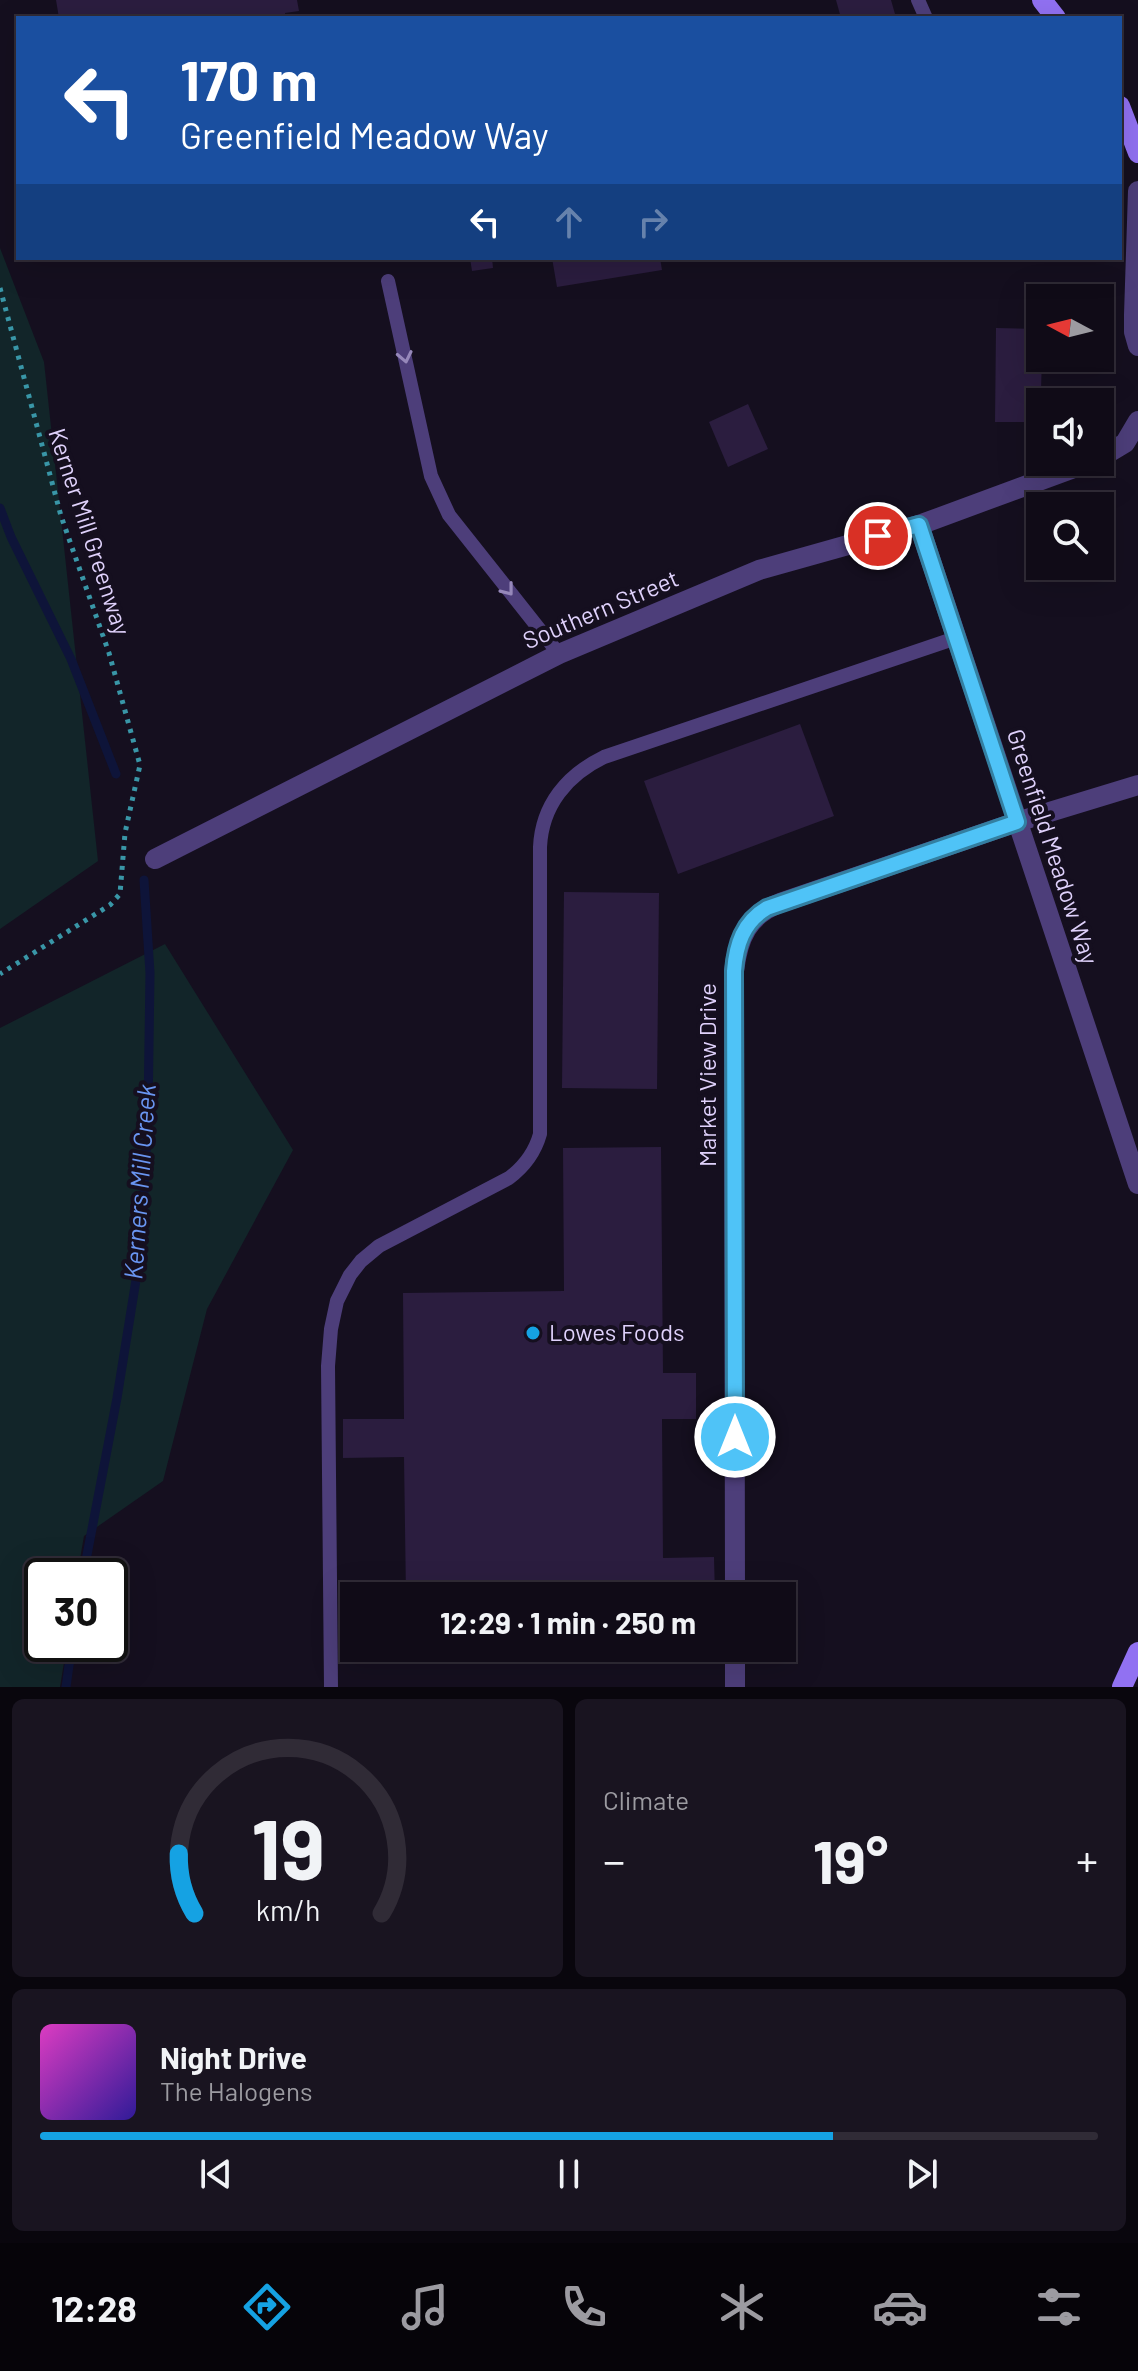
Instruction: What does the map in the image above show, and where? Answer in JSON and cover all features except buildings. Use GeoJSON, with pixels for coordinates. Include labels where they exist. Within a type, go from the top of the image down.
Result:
{"type":"FeatureCollection","features":[{"type":"Feature","properties":{"kind":"main road"},"geometry":{"type":"LineString","coordinates":[[1042,0],[1054,16]]}},
{"type":"Feature","properties":{"kind":"main road"},"geometry":{"type":"LineString","coordinates":[[1122,111],[1132,134]]}},
{"type":"Feature","properties":{"kind":"main road"},"geometry":{"type":"LineString","coordinates":[[1123,1687],[1138,1652]]}},
{"type":"Feature","properties":{"kind":"main road"},"geometry":{"type":"LineString","coordinates":[[1123,1687],[1138,1681]]}},
{"type":"Feature","properties":{"kind":"street"},"geometry":{"type":"LineString","coordinates":[[1138,191],[1134,315],[1138,346]]}},
{"type":"Feature","properties":{"kind":"street"},"geometry":{"type":"LineString","coordinates":[[1114,450],[1125,443],[1138,421]]}},
{"type":"Feature","properties":{"kind":"street","name":"Southern Street"},"geometry":{"type":"LineString","coordinates":[[155,859],[559,654],[759,570],[919,525],[1052,476]]}},
{"type":"Feature","properties":{"kind":"street","name":"Greenfield Meadow Way"},"geometry":{"type":"LineString","coordinates":[[919,525],[1138,1184]]}},
{"type":"Feature","properties":{"kind":"street","name":"Market View Drive"},"geometry":{"type":"LineString","coordinates":[[735,1582],[733,980],[735,955],[741,936],[753,918],[767,908],[1017,822],[1138,785]]}},
{"type":"Feature","properties":{"kind":"street"},"geometry":{"type":"LineString","coordinates":[[735,1662],[735,1687]]}},
{"type":"Feature","properties":{"kind":"lane"},"geometry":{"type":"LineString","coordinates":[[388,281],[431,476],[449,515],[559,654]]}},
{"type":"Feature","properties":{"kind":"lane"},"geometry":{"type":"LineString","coordinates":[[331,1687],[328,1366],[335,1309],[350,1275],[371,1252],[509,1178],[534,1150],[540,1134],[540,847],[543,821],[551,804],[570,779],[604,757],[956,638]]}},
{"type":"Feature","properties":{"kind":"path","name":"Kerner Mill Greenway"},"geometry":{"type":"LineString","coordinates":[[0,288],[61,516],[109,653],[140,765],[125,833],[120,894],[110,905],[0,974]]}},
{"type":"Feature","properties":{"kind":"green space"},"geometry":{"type":"Polygon","coordinates":[[[0,248],[44,362],[98,861],[0,929],[0,248]]]}},
{"type":"Feature","properties":{"kind":"green space"},"geometry":{"type":"Polygon","coordinates":[[[165,944],[293,1150],[207,1309],[163,1481],[84,1536],[80,1558],[24,1558],[24,1662],[64,1662],[60,1687],[0,1687],[0,1028],[165,944]]]}},
{"type":"Feature","properties":{"kind":"waterway","name":"Kerners Mill Creek"},"geometry":{"type":"LineString","coordinates":[[0,508],[71,659],[116,774]]}},
{"type":"Feature","properties":{"kind":"waterway","name":"Kerners Mill Creek"},"geometry":{"type":"LineString","coordinates":[[86,1558],[141,1249],[148,1114],[150,973],[144,880]]}},
{"type":"Feature","properties":{"kind":"waterway","name":"Kerners Mill Creek"},"geometry":{"type":"LineString","coordinates":[[66,1687],[69,1662]]}},
{"type":"Feature","properties":{"kind":"place","name":"Lowes Foods"},"geometry":{"type":"Point","coordinates":[533,1333]}},
{"type":"Feature","properties":{"kind":"route"},"geometry":{"type":"LineString","coordinates":[[735,1437],[734,971],[735,955],[744,929],[767,908],[1017,822],[919,525],[878,536]]}}]}
